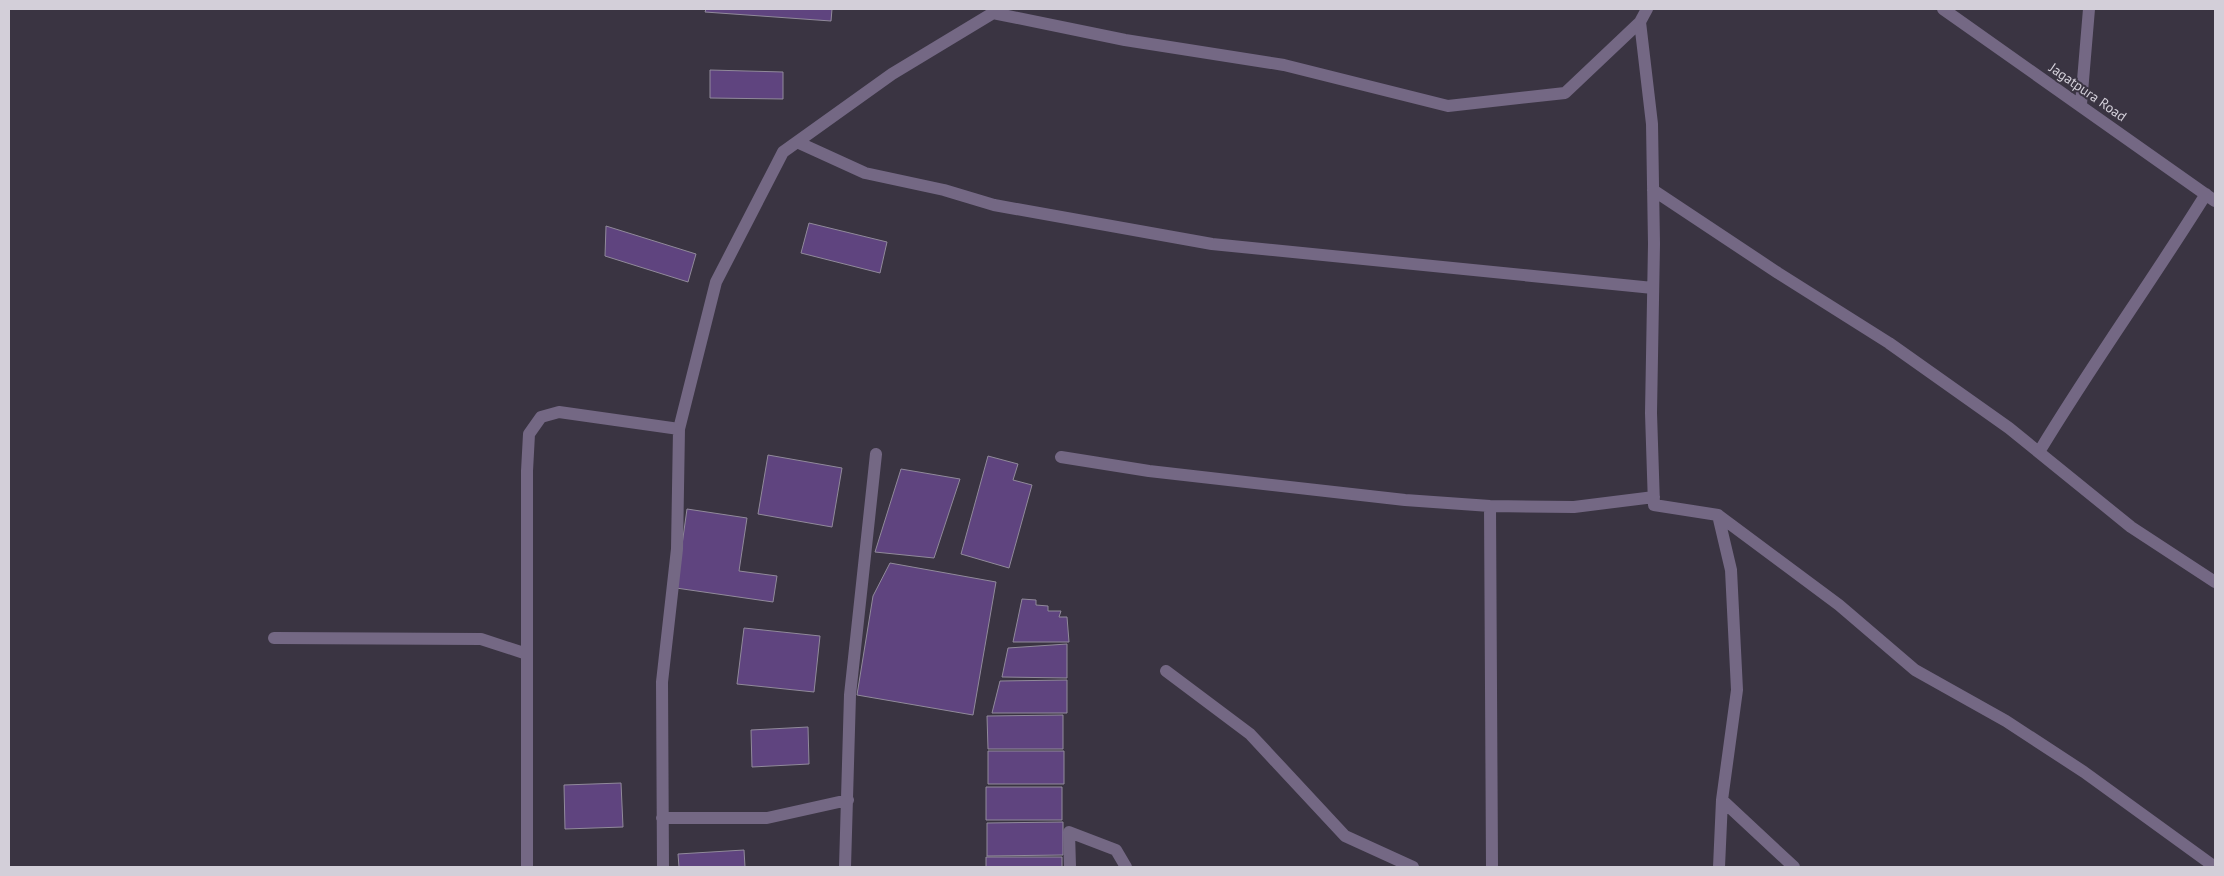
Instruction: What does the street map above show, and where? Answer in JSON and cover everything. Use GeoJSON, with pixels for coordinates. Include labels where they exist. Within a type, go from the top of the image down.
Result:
{"type":"FeatureCollection","features":[{"type":"Feature","properties":{"kind":"street"},"geometry":{"type":"LineString","coordinates":[[663,867],[662,682],[677,549],[679,429],[716,282],[783,152],[892,74],[993,13],[1125,40],[1284,65],[1448,106],[1565,93],[1640,22],[1647,9]]}},
{"type":"Feature","properties":{"kind":"street","name":"Jagatpura Road"},"geometry":{"type":"LineString","coordinates":[[1943,9],[2081,104],[2210,197]]}},
{"type":"Feature","properties":{"kind":"street"},"geometry":{"type":"LineString","coordinates":[[2081,104],[2089,9]]}},
{"type":"Feature","properties":{"kind":"street"},"geometry":{"type":"LineString","coordinates":[[1640,22],[1652,124],[1654,288],[1651,413],[1654,505],[1718,515],[1839,604],[1915,670],[2006,721],[2077,767],[2215,867]]}},
{"type":"Feature","properties":{"kind":"street"},"geometry":{"type":"LineString","coordinates":[[798,142],[865,173],[944,190],[994,205],[1212,244],[1654,288]]}},
{"type":"Feature","properties":{"kind":"street"},"geometry":{"type":"LineString","coordinates":[[1653,190],[1778,273],[1889,343],[2009,428],[2131,527],[2215,582]]}},
{"type":"Feature","properties":{"kind":"street"},"geometry":{"type":"LineString","coordinates":[[2039,452],[2084,378],[2210,197]]}},
{"type":"Feature","properties":{"kind":"street"},"geometry":{"type":"LineString","coordinates":[[527,867],[527,471],[529,434],[541,417],[559,412],[679,429]]}},
{"type":"Feature","properties":{"kind":"street"},"geometry":{"type":"LineString","coordinates":[[845,867],[850,695],[876,454]]}},
{"type":"Feature","properties":{"kind":"street"},"geometry":{"type":"LineString","coordinates":[[1062,457],[1149,471],[1405,500],[1490,506],[1574,508],[1654,497]]}},
{"type":"Feature","properties":{"kind":"street"},"geometry":{"type":"LineString","coordinates":[[1490,506],[1492,867]]}},
{"type":"Feature","properties":{"kind":"street"},"geometry":{"type":"LineString","coordinates":[[1718,515],[1731,570],[1737,690],[1722,800],[1719,867]]}},
{"type":"Feature","properties":{"kind":"street"},"geometry":{"type":"LineString","coordinates":[[274,638],[481,639],[527,654]]}},
{"type":"Feature","properties":{"kind":"street"},"geometry":{"type":"LineString","coordinates":[[1166,671],[1250,734],[1345,836],[1413,867]]}},
{"type":"Feature","properties":{"kind":"street"},"geometry":{"type":"LineString","coordinates":[[662,818],[767,818],[848,800]]}},
{"type":"Feature","properties":{"kind":"street"},"geometry":{"type":"LineString","coordinates":[[1722,800],[1794,867]]}},
{"type":"Feature","properties":{"kind":"street"},"geometry":{"type":"LineString","coordinates":[[1070,867],[1070,832],[1116,850],[1126,867]]}},
{"type":"Feature","properties":{"kind":"building"},"geometry":{"type":"Polygon","coordinates":[[[706,9],[832,9],[831,21],[705,12],[706,9]]]}},
{"type":"Feature","properties":{"kind":"building"},"geometry":{"type":"Polygon","coordinates":[[[710,70],[783,72],[783,99],[710,98],[710,70]]]}},
{"type":"Feature","properties":{"kind":"building"},"geometry":{"type":"Polygon","coordinates":[[[809,223],[887,242],[880,273],[801,253],[809,223]]]}},
{"type":"Feature","properties":{"kind":"building"},"geometry":{"type":"Polygon","coordinates":[[[606,226],[696,254],[688,282],[605,256],[606,226]]]}},
{"type":"Feature","properties":{"kind":"building"},"geometry":{"type":"Polygon","coordinates":[[[768,455],[842,468],[832,527],[758,514],[768,455]]]}},
{"type":"Feature","properties":{"kind":"building"},"geometry":{"type":"Polygon","coordinates":[[[988,456],[1018,464],[1013,480],[1032,485],[1009,568],[961,554],[988,456]]]}},
{"type":"Feature","properties":{"kind":"building"},"geometry":{"type":"Polygon","coordinates":[[[901,469],[960,479],[934,558],[875,552],[901,469]]]}},
{"type":"Feature","properties":{"kind":"building"},"geometry":{"type":"Polygon","coordinates":[[[687,509],[747,518],[739,571],[777,576],[773,602],[676,588],[687,509]]]}},
{"type":"Feature","properties":{"kind":"building"},"geometry":{"type":"Polygon","coordinates":[[[890,563],[996,582],[973,715],[857,695],[873,596],[890,563]]]}},
{"type":"Feature","properties":{"kind":"building"},"geometry":{"type":"Polygon","coordinates":[[[1022,599],[1036,600],[1036,605],[1048,606],[1048,611],[1061,611],[1059,617],[1067,617],[1069,642],[1013,642],[1022,599]]]}},
{"type":"Feature","properties":{"kind":"building"},"geometry":{"type":"Polygon","coordinates":[[[744,628],[820,636],[814,692],[737,684],[744,628]]]}},
{"type":"Feature","properties":{"kind":"building"},"geometry":{"type":"Polygon","coordinates":[[[1067,644],[1067,678],[1002,677],[1008,648],[1067,644]]]}},
{"type":"Feature","properties":{"kind":"building"},"geometry":{"type":"Polygon","coordinates":[[[1067,680],[1067,713],[992,713],[1000,681],[1067,680]]]}},
{"type":"Feature","properties":{"kind":"building"},"geometry":{"type":"Polygon","coordinates":[[[1063,715],[1063,749],[988,749],[987,716],[1063,715]]]}},
{"type":"Feature","properties":{"kind":"building"},"geometry":{"type":"Polygon","coordinates":[[[808,727],[809,764],[752,767],[751,730],[808,727]]]}},
{"type":"Feature","properties":{"kind":"building"},"geometry":{"type":"Polygon","coordinates":[[[988,751],[1064,751],[1064,784],[988,784],[988,751]]]}},
{"type":"Feature","properties":{"kind":"building"},"geometry":{"type":"Polygon","coordinates":[[[621,783],[623,827],[565,829],[564,785],[621,783]]]}},
{"type":"Feature","properties":{"kind":"building"},"geometry":{"type":"Polygon","coordinates":[[[986,787],[1062,787],[1062,820],[986,820],[986,787]]]}},
{"type":"Feature","properties":{"kind":"building"},"geometry":{"type":"Polygon","coordinates":[[[1063,822],[1063,855],[987,856],[987,823],[1063,822]]]}},
{"type":"Feature","properties":{"kind":"building"},"geometry":{"type":"Polygon","coordinates":[[[744,850],[745,867],[679,867],[678,854],[744,850]]]}},
{"type":"Feature","properties":{"kind":"building"},"geometry":{"type":"Polygon","coordinates":[[[986,857],[1062,857],[1062,867],[986,867],[986,857]]]}}]}
